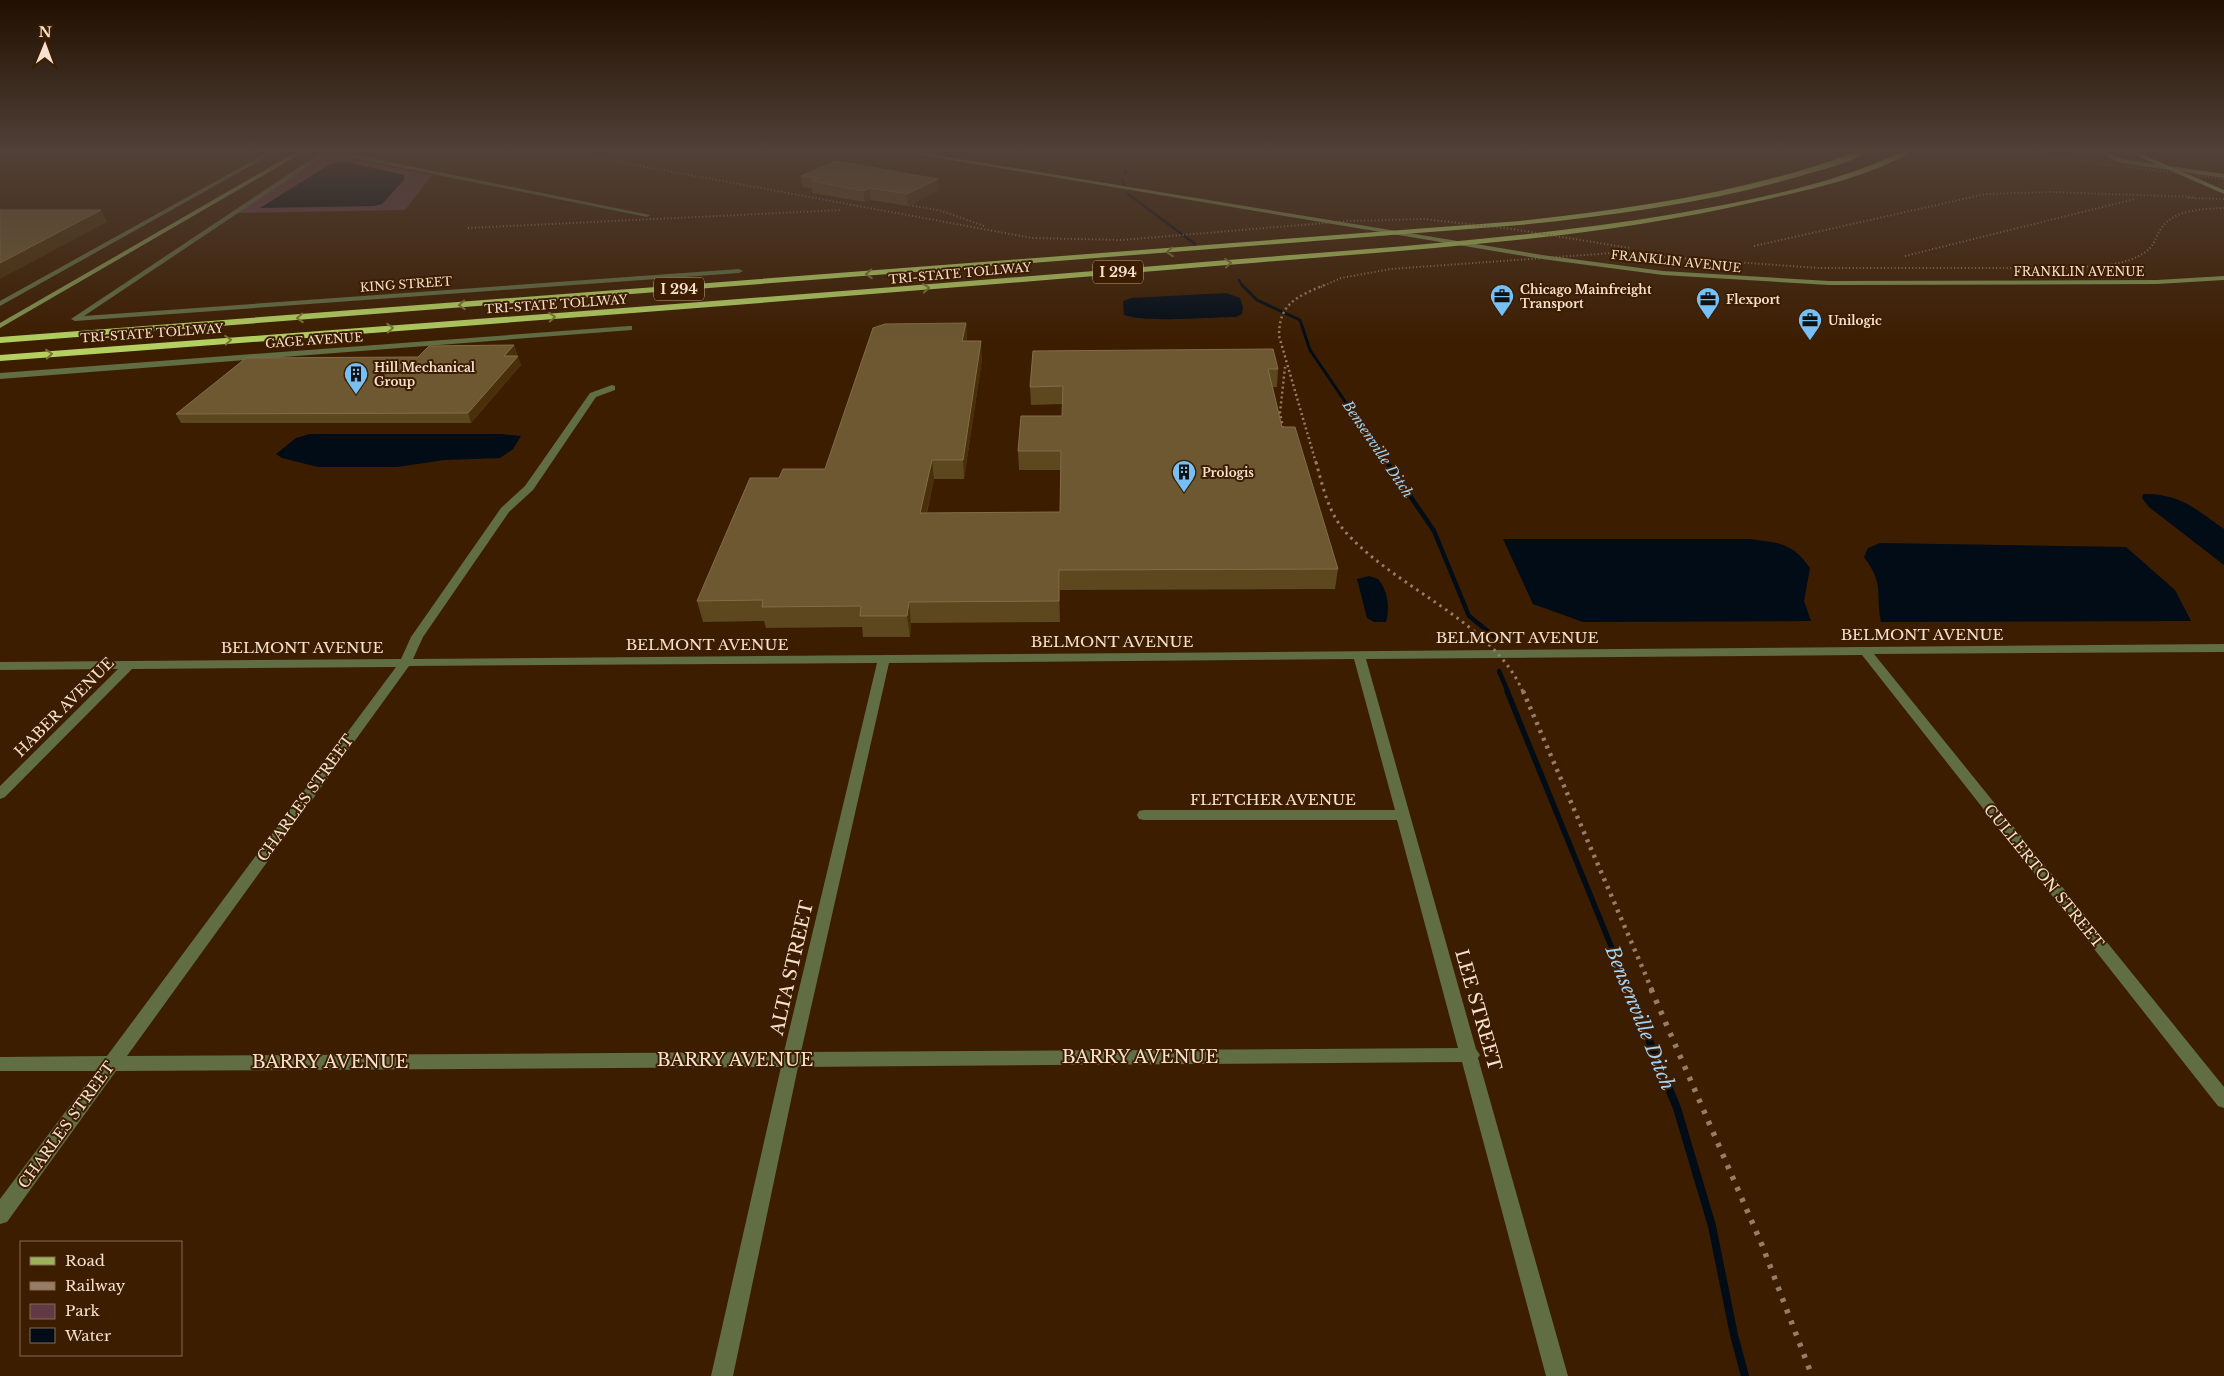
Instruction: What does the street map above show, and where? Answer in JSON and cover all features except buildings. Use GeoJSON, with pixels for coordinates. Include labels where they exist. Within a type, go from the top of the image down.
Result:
{"type":"FeatureCollection","features":[{"type":"Feature","properties":{"kind":"highway","name":"TRI-STATE TOLLWAY"},"geometry":{"type":"LineString","coordinates":[[0,340],[1358,238],[1546,220],[1586,214]]}},
{"type":"Feature","properties":{"kind":"highway","name":"TRI-STATE TOLLWAY"},"geometry":{"type":"LineString","coordinates":[[0,358],[825,296],[1410,248],[1601,228],[1684,214]]}},
{"type":"Feature","properties":{"kind":"main road"},"geometry":{"type":"LineString","coordinates":[[0,326],[193,214]]}},
{"type":"Feature","properties":{"kind":"main road","name":"FRANKLIN AVENUE"},"geometry":{"type":"LineString","coordinates":[[1283,214],[1542,257],[1681,274],[1829,283],[2147,282],[2224,278]]}},
{"type":"Feature","properties":{"kind":"street"},"geometry":{"type":"LineString","coordinates":[[0,304],[161,214]]}},
{"type":"Feature","properties":{"kind":"street","name":"KING STREET"},"geometry":{"type":"LineString","coordinates":[[232,214],[75,319],[739,271]]}},
{"type":"Feature","properties":{"kind":"street","name":"GAGE AVENUE"},"geometry":{"type":"LineString","coordinates":[[0,376],[630,328]]}},
{"type":"Feature","properties":{"kind":"street","name":"CHARLES STREET"},"geometry":{"type":"LineString","coordinates":[[0,1215],[404,663],[417,637],[512,502],[529,488],[593,395],[612,388]]}},
{"type":"Feature","properties":{"kind":"street","name":"BELMONT AVENUE"},"geometry":{"type":"LineString","coordinates":[[0,666],[2224,648]]}},
{"type":"Feature","properties":{"kind":"street","name":"CULLERTON STREET"},"geometry":{"type":"LineString","coordinates":[[1865,651],[2224,1100]]}},
{"type":"Feature","properties":{"kind":"street","name":"LEE STREET"},"geometry":{"type":"LineString","coordinates":[[1359,655],[1471,1055],[1557,1376]]}},
{"type":"Feature","properties":{"kind":"street","name":"ALTA STREET"},"geometry":{"type":"LineString","coordinates":[[722,1376],[791,1060],[884,659]]}},
{"type":"Feature","properties":{"kind":"street","name":"HABER AVENUE"},"geometry":{"type":"LineString","coordinates":[[0,794],[129,665]]}},
{"type":"Feature","properties":{"kind":"street","name":"FLETCHER AVENUE"},"geometry":{"type":"LineString","coordinates":[[1144,816],[1403,815]]}},
{"type":"Feature","properties":{"kind":"street","name":"BARRY AVENUE"},"geometry":{"type":"LineString","coordinates":[[0,1064],[1471,1055]]}},
{"type":"Feature","properties":{"kind":"water"},"geometry":{"type":"Polygon","coordinates":[[[1226,293],[1240,298],[1243,307],[1242,314],[1236,317],[1162,319],[1147,319],[1124,315],[1123,301],[1131,298],[1226,293]]]}},
{"type":"Feature","properties":{"kind":"water"},"geometry":{"type":"Polygon","coordinates":[[[310,434],[501,434],[521,436],[513,449],[500,458],[444,460],[397,467],[318,467],[282,458],[276,454],[296,438],[310,434]]]}},
{"type":"Feature","properties":{"kind":"water"},"geometry":{"type":"Polygon","coordinates":[[[2143,494],[2177,500],[2195,509],[2224,529],[2224,565],[2149,507],[2142,498],[2143,494]]]}},
{"type":"Feature","properties":{"kind":"water"},"geometry":{"type":"Polygon","coordinates":[[[1503,539],[1749,539],[1777,543],[1791,548],[1810,568],[1804,601],[1811,621],[1583,622],[1533,604],[1503,539]]]}},
{"type":"Feature","properties":{"kind":"water"},"geometry":{"type":"Polygon","coordinates":[[[1880,543],[2126,547],[2175,590],[2191,621],[1881,622],[1877,582],[1871,567],[1864,557],[1868,548],[1880,543]]]}},
{"type":"Feature","properties":{"kind":"water"},"geometry":{"type":"Polygon","coordinates":[[[1369,576],[1378,579],[1386,594],[1388,611],[1386,622],[1374,622],[1367,618],[1357,579],[1369,576]]]}},
{"type":"Feature","properties":{"kind":"waterway","name":"Bensenville Ditch"},"geometry":{"type":"LineString","coordinates":[[1155,214],[1195,244]]}},
{"type":"Feature","properties":{"kind":"waterway","name":"Bensenville Ditch"},"geometry":{"type":"LineString","coordinates":[[1239,280],[1243,287]]}},
{"type":"Feature","properties":{"kind":"waterway","name":"Bensenville Ditch"},"geometry":{"type":"LineString","coordinates":[[1242,285],[1257,300],[1300,320],[1310,350],[1387,463]]}},
{"type":"Feature","properties":{"kind":"waterway","name":"Bensenville Ditch"},"geometry":{"type":"LineString","coordinates":[[1387,462],[1434,531],[1469,616],[1495,637]]}},
{"type":"Feature","properties":{"kind":"waterway","name":"Bensenville Ditch"},"geometry":{"type":"LineString","coordinates":[[1499,671],[1508,692]]}},
{"type":"Feature","properties":{"kind":"waterway","name":"Bensenville Ditch"},"geometry":{"type":"LineString","coordinates":[[1507,691],[1629,990]]}},
{"type":"Feature","properties":{"kind":"waterway","name":"Bensenville Ditch"},"geometry":{"type":"LineString","coordinates":[[1628,989],[1677,1108],[1712,1226],[1734,1335],[1745,1376]]}},
{"type":"Feature","properties":{"kind":"railway"},"geometry":{"type":"LineString","coordinates":[[468,228],[754,214]]}},
{"type":"Feature","properties":{"kind":"railway"},"geometry":{"type":"LineString","coordinates":[[903,214],[1032,238],[1122,240],[1349,221],[1424,219],[1512,229],[1630,248]]}},
{"type":"Feature","properties":{"kind":"railway"},"geometry":{"type":"LineString","coordinates":[[951,214],[984,226]]}},
{"type":"Feature","properties":{"kind":"railway"},"geometry":{"type":"LineString","coordinates":[[1754,246],[1896,214]]}},
{"type":"Feature","properties":{"kind":"railway"},"geometry":{"type":"LineString","coordinates":[[1905,256],[2074,214]]}},
{"type":"Feature","properties":{"kind":"railway"},"geometry":{"type":"LineString","coordinates":[[1321,287],[1341,278],[1391,269],[1613,253],[1817,268],[2062,268],[2093,266],[2115,264],[2144,253],[2152,245],[2166,222],[2180,214]]}},
{"type":"Feature","properties":{"kind":"railway"},"geometry":{"type":"LineString","coordinates":[[1316,463],[1279,336],[1282,316],[1291,303],[1306,293],[1324,285]]}},
{"type":"Feature","properties":{"kind":"railway"},"geometry":{"type":"LineString","coordinates":[[1284,433],[1280,413],[1285,367]]}},
{"type":"Feature","properties":{"kind":"railway"},"geometry":{"type":"LineString","coordinates":[[1316,462],[1329,506],[1343,529],[1364,550],[1388,569],[1466,624],[1489,644],[1508,667],[1523,692]]}},
{"type":"Feature","properties":{"kind":"railway"},"geometry":{"type":"LineString","coordinates":[[1523,691],[1652,990]]}},
{"type":"Feature","properties":{"kind":"railway"},"geometry":{"type":"LineString","coordinates":[[1651,989],[1762,1245],[1812,1376]]}},
{"type":"Feature","properties":{"kind":"place","name":"Chicago Mainfreight Transport"},"geometry":{"type":"Point","coordinates":[1502,317]}},
{"type":"Feature","properties":{"kind":"place","name":"Flexport"},"geometry":{"type":"Point","coordinates":[1708,320]}},
{"type":"Feature","properties":{"kind":"place","name":"Unilogic"},"geometry":{"type":"Point","coordinates":[1810,341]}},
{"type":"Feature","properties":{"kind":"place","name":"Hill Mechanical Group"},"geometry":{"type":"Point","coordinates":[356,395]}},
{"type":"Feature","properties":{"kind":"place","name":"Prologis"},"geometry":{"type":"Point","coordinates":[1184,493]}}]}
